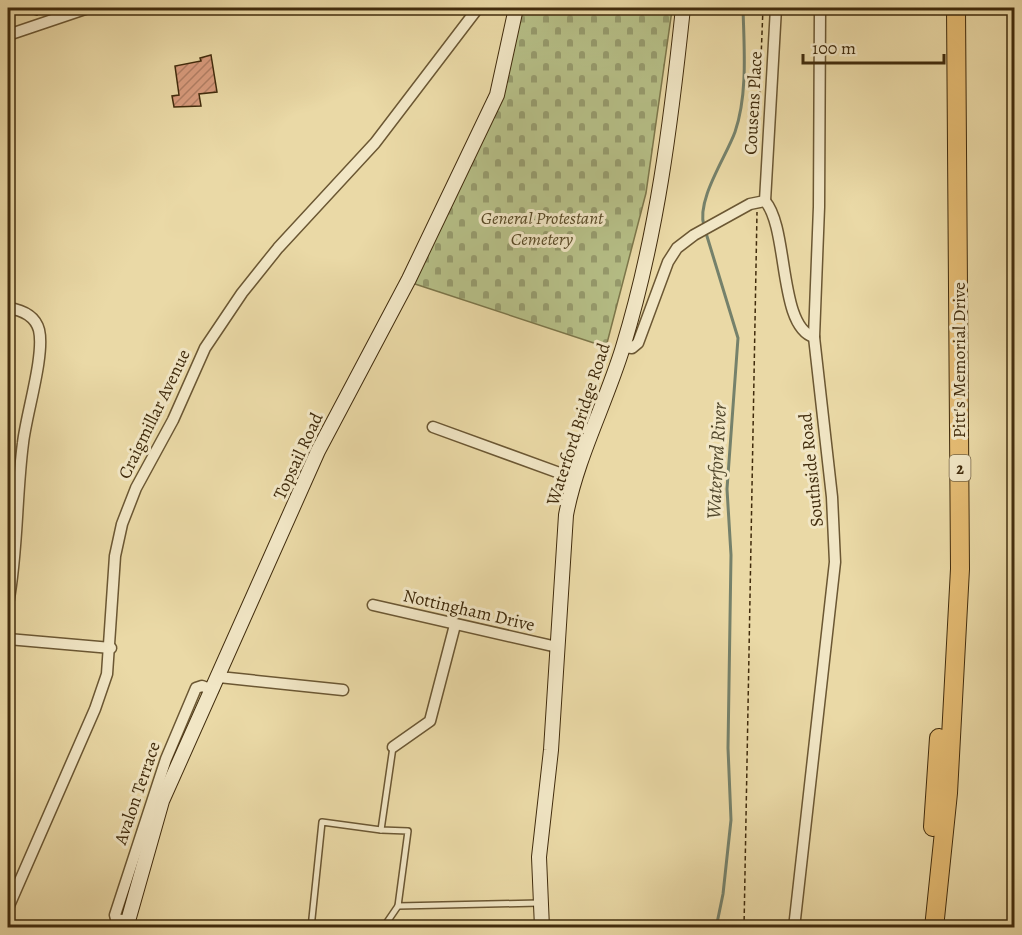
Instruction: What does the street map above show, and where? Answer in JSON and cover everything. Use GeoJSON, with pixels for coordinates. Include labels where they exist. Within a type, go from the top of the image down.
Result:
{"type":"FeatureCollection","features":[{"type":"Feature","properties":{"kind":"highway","name":"Pitt's Memorial Drive"},"geometry":{"type":"LineString","coordinates":[[923,927],[930,870],[948,566],[943,8]]}},
{"type":"Feature","properties":{"kind":"highway","name":"Pitt's Memorial Drive"},"geometry":{"type":"LineString","coordinates":[[934,927],[948,794],[960,569],[956,8]]}},
{"type":"Feature","properties":{"kind":"street"},"geometry":{"type":"LineString","coordinates":[[8,34],[88,8]]}},
{"type":"Feature","properties":{"kind":"street","name":"Craigmillar Avenue"},"geometry":{"type":"LineString","coordinates":[[8,905],[95,709],[107,674],[111,648],[115,556],[122,524],[136,488],[173,420],[206,348],[242,293],[278,248],[375,143],[478,8]]}},
{"type":"Feature","properties":{"kind":"street","name":"Topsail Road"},"geometry":{"type":"LineString","coordinates":[[127,924],[162,801],[318,451],[409,279],[497,95],[516,8]]}},
{"type":"Feature","properties":{"kind":"street","name":"Waterford Bridge Road"},"geometry":{"type":"LineString","coordinates":[[542,927],[539,857],[551,750],[564,529],[576,479],[623,347],[660,189],[674,101],[683,8]]}},
{"type":"Feature","properties":{"kind":"street","name":"Cousens Place"},"geometry":{"type":"LineString","coordinates":[[765,201],[776,8]]}},
{"type":"Feature","properties":{"kind":"street","name":"Southside Road"},"geometry":{"type":"LineString","coordinates":[[794,927],[835,562],[832,497],[814,336],[819,207],[820,8]]}},
{"type":"Feature","properties":{"kind":"street"},"geometry":{"type":"LineString","coordinates":[[623,347],[632,348],[638,343],[672,253],[694,235],[750,204],[765,201],[777,229],[796,321],[807,335],[814,336]]}},
{"type":"Feature","properties":{"kind":"street"},"geometry":{"type":"LineString","coordinates":[[8,308],[23,312],[35,321],[40,341],[23,444],[14,573],[8,604]]}},
{"type":"Feature","properties":{"kind":"street"},"geometry":{"type":"LineString","coordinates":[[433,427],[576,479]]}},
{"type":"Feature","properties":{"kind":"street","name":"Nottingham Drive"},"geometry":{"type":"LineString","coordinates":[[373,605],[557,647]]}},
{"type":"Feature","properties":{"kind":"street"},"geometry":{"type":"LineString","coordinates":[[393,747],[430,721],[455,624]]}},
{"type":"Feature","properties":{"kind":"street"},"geometry":{"type":"LineString","coordinates":[[8,639],[111,648]]}},
{"type":"Feature","properties":{"kind":"street"},"geometry":{"type":"LineString","coordinates":[[216,683],[343,690]]}},
{"type":"Feature","properties":{"kind":"lane"},"geometry":{"type":"LineString","coordinates":[[381,830],[393,747]]}},
{"type":"Feature","properties":{"kind":"lane"},"geometry":{"type":"LineString","coordinates":[[310,927],[322,822],[381,830],[408,831],[398,906],[383,927]]}},
{"type":"Feature","properties":{"kind":"lane"},"geometry":{"type":"LineString","coordinates":[[398,906],[541,903]]}},
{"type":"Feature","properties":{"kind":"path"},"geometry":{"type":"LineString","coordinates":[[744,927],[758,211]]}},
{"type":"Feature","properties":{"kind":"green space","name":"General Protestant Cemetery"},"geometry":{"type":"Polygon","coordinates":[[[523,8],[672,10],[646,193],[606,347],[412,283],[503,95],[523,8]]]}},
{"type":"Feature","properties":{"kind":"building"},"geometry":{"type":"Polygon","coordinates":[[[16,8],[39,8],[37,15],[16,10],[16,8]]]}},
{"type":"Feature","properties":{"kind":"building"},"geometry":{"type":"Polygon","coordinates":[[[211,55],[217,92],[199,94],[201,106],[174,107],[172,96],[179,95],[175,66],[201,61],[200,58],[211,55]]]}},
{"type":"Feature","properties":{"kind":"waterway","name":"Waterford River"},"geometry":{"type":"LineString","coordinates":[[704,226],[704,204],[735,132],[742,102],[744,86],[743,8]]}},
{"type":"Feature","properties":{"kind":"waterway","name":"Waterford River"},"geometry":{"type":"LineString","coordinates":[[706,233],[738,338],[727,489],[731,555],[728,748],[731,820],[723,894],[716,928]]}}]}
